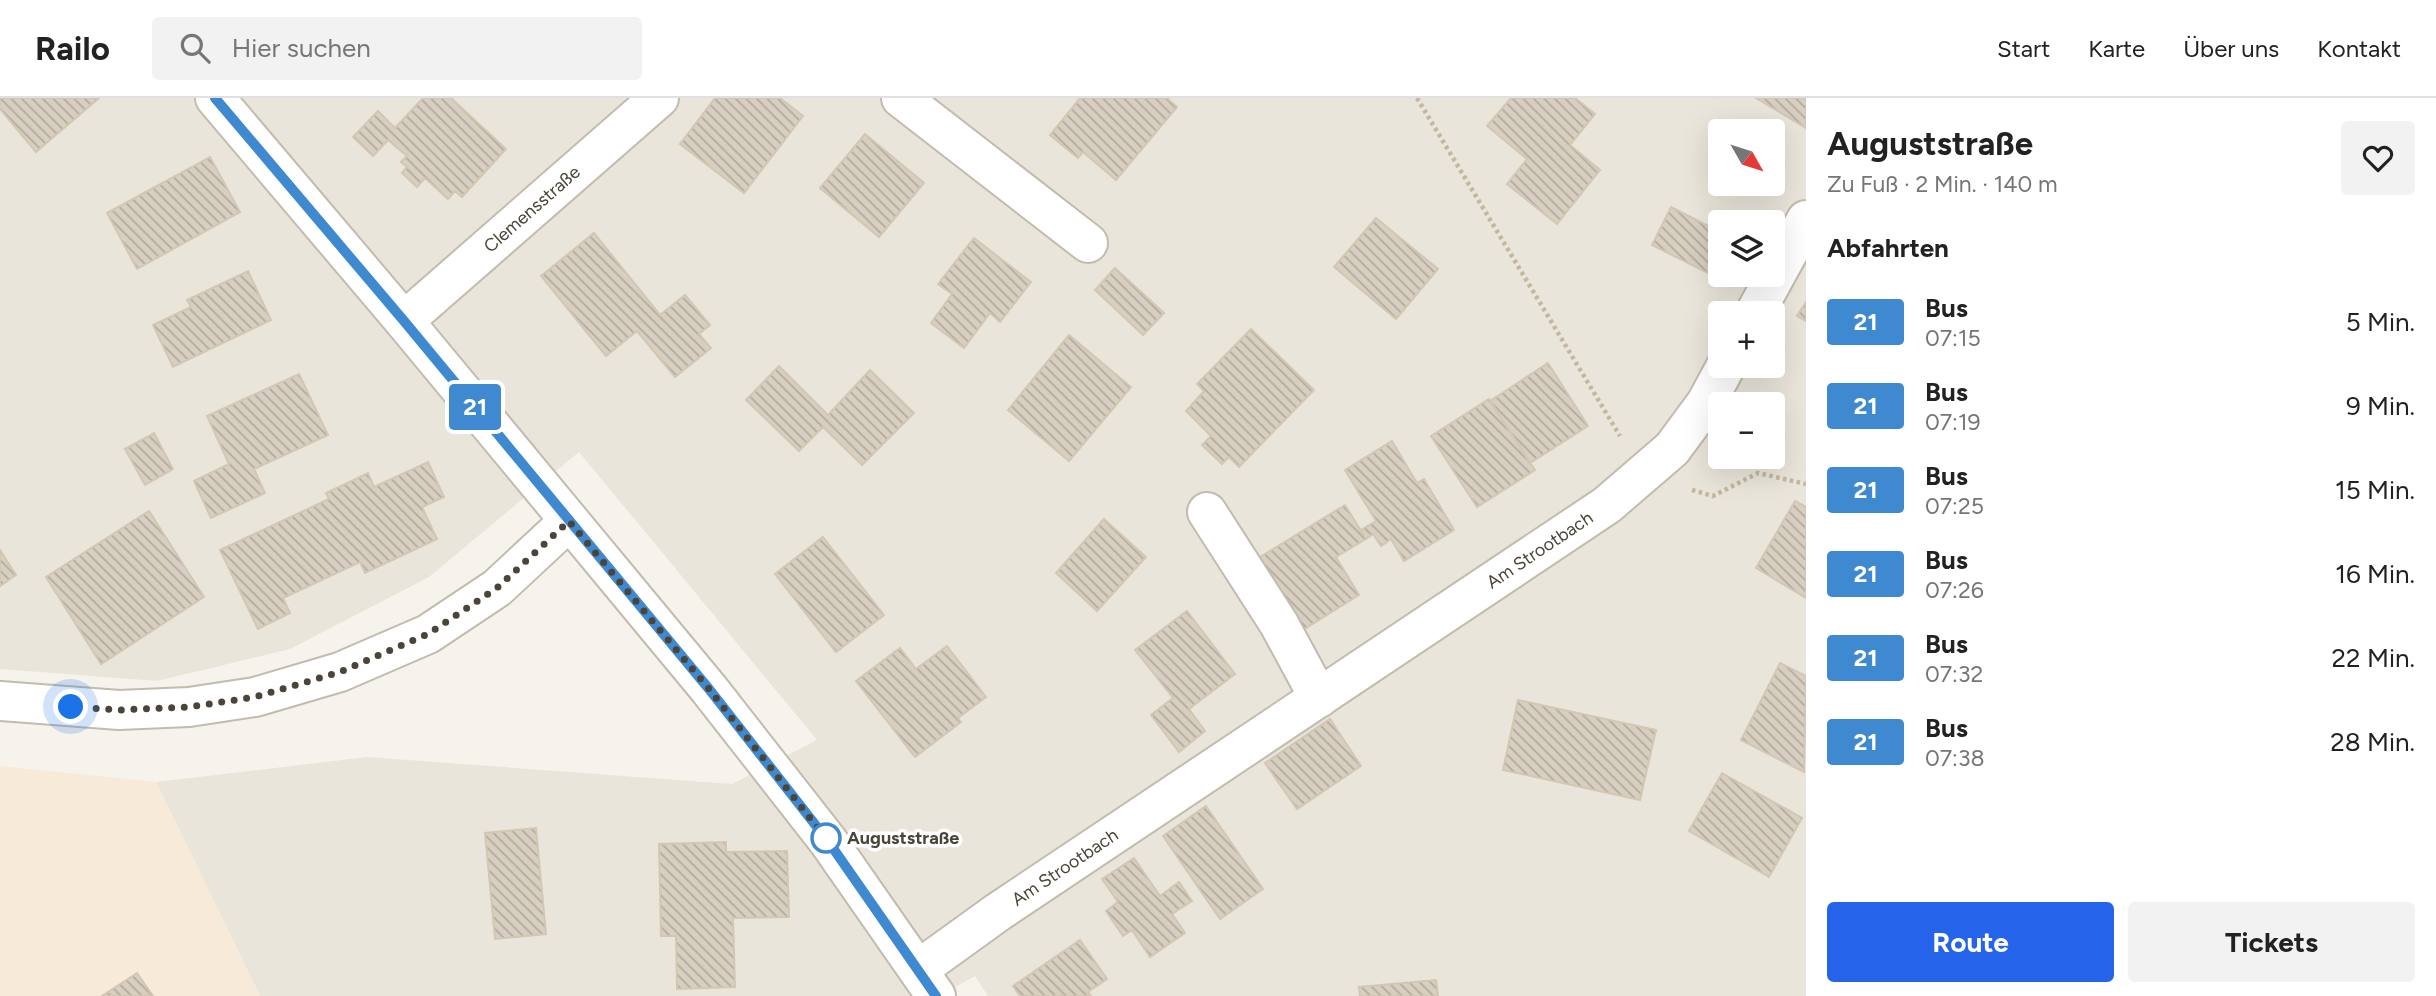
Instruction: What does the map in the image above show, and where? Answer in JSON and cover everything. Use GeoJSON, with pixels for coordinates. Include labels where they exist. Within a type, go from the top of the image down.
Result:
{"type":"FeatureCollection","features":[{"type":"Feature","properties":{"kind":"street"},"geometry":{"type":"LineString","coordinates":[[215,98],[709,689],[820,830],[928,982]]}},
{"type":"Feature","properties":{"kind":"street","name":"Clemensstraße"},"geometry":{"type":"LineString","coordinates":[[404,321],[659,98]]}},
{"type":"Feature","properties":{"kind":"street"},"geometry":{"type":"LineString","coordinates":[[901,98],[1088,243]]}},
{"type":"Feature","properties":{"kind":"street"},"geometry":{"type":"LineString","coordinates":[[1762,301],[1806,220]]}},
{"type":"Feature","properties":{"kind":"street","name":"Am Strootbach"},"geometry":{"type":"LineString","coordinates":[[928,982],[998,912],[1607,505],[1672,449],[1706,403],[1720,378]]}},
{"type":"Feature","properties":{"kind":"street"},"geometry":{"type":"LineString","coordinates":[[1207,512],[1279,624],[1319,698]]}},
{"type":"Feature","properties":{"kind":"street"},"geometry":{"type":"LineString","coordinates":[[0,701],[119,710],[189,707],[255,697],[340,672],[428,634],[497,588],[569,521]]}},
{"type":"Feature","properties":{"kind":"path"},"geometry":{"type":"LineString","coordinates":[[1417,98],[1643,475],[1713,496],[1758,473],[1806,484]]}},
{"type":"Feature","properties":{"kind":"shaded area"},"geometry":{"type":"Polygon","coordinates":[[[0,98],[1806,98],[1806,996],[988,996],[975,976],[939,996],[260,996],[156,782],[367,757],[732,784],[817,740],[579,452],[429,577],[290,649],[157,681],[0,669],[0,98]]]}},
{"type":"Feature","properties":{"kind":"shaded area"},"geometry":{"type":"Polygon","coordinates":[[[0,766],[156,782],[260,996],[0,996],[0,766]]]}},
{"type":"Feature","properties":{"kind":"building"},"geometry":{"type":"Polygon","coordinates":[[[0,98],[99,98],[36,152],[0,109],[0,98]]]}},
{"type":"Feature","properties":{"kind":"building"},"geometry":{"type":"Polygon","coordinates":[[[423,98],[451,98],[506,149],[462,197],[455,191],[448,199],[425,178],[417,187],[402,173],[407,167],[401,162],[407,156],[388,140],[373,156],[353,137],[378,111],[395,128],[423,98]]]}},
{"type":"Feature","properties":{"kind":"building"},"geometry":{"type":"Polygon","coordinates":[[[715,98],[780,98],[803,116],[744,193],[680,144],[715,98]]]}},
{"type":"Feature","properties":{"kind":"building"},"geometry":{"type":"Polygon","coordinates":[[[1080,98],[1167,98],[1177,107],[1116,180],[1083,152],[1078,158],[1050,135],[1080,98]]]}},
{"type":"Feature","properties":{"kind":"building"},"geometry":{"type":"Polygon","coordinates":[[[1511,98],[1575,98],[1595,114],[1570,145],[1600,170],[1557,224],[1507,184],[1527,159],[1487,126],[1511,98]]]}},
{"type":"Feature","properties":{"kind":"building"},"geometry":{"type":"Polygon","coordinates":[[[1756,98],[1806,98],[1806,128],[1756,98]]]}},
{"type":"Feature","properties":{"kind":"building"},"geometry":{"type":"Polygon","coordinates":[[[865,134],[924,183],[879,237],[820,188],[865,134]]]}},
{"type":"Feature","properties":{"kind":"building"},"geometry":{"type":"Polygon","coordinates":[[[210,157],[240,212],[137,269],[107,213],[210,157]]]}},
{"type":"Feature","properties":{"kind":"building"},"geometry":{"type":"Polygon","coordinates":[[[1671,207],[1708,226],[1708,273],[1652,245],[1671,207]]]}},
{"type":"Feature","properties":{"kind":"building"},"geometry":{"type":"Polygon","coordinates":[[[1376,218],[1438,269],[1396,319],[1334,267],[1376,218]]]}},
{"type":"Feature","properties":{"kind":"building"},"geometry":{"type":"Polygon","coordinates":[[[594,233],[660,315],[685,295],[710,325],[699,334],[711,348],[675,377],[637,331],[606,356],[541,276],[594,233]]]}},
{"type":"Feature","properties":{"kind":"building"},"geometry":{"type":"Polygon","coordinates":[[[974,238],[1031,282],[1000,322],[990,313],[964,348],[931,323],[952,294],[938,284],[974,238]]]}},
{"type":"Feature","properties":{"kind":"building"},"geometry":{"type":"Polygon","coordinates":[[[1115,268],[1164,313],[1143,335],[1095,290],[1115,268]]]}},
{"type":"Feature","properties":{"kind":"building"},"geometry":{"type":"Polygon","coordinates":[[[248,271],[271,320],[173,367],[153,325],[191,307],[187,300],[248,271]]]}},
{"type":"Feature","properties":{"kind":"building"},"geometry":{"type":"Polygon","coordinates":[[[1806,302],[1806,321],[1797,316],[1806,302]]]}},
{"type":"Feature","properties":{"kind":"building"},"geometry":{"type":"Polygon","coordinates":[[[1251,329],[1314,390],[1239,467],[1229,457],[1222,464],[1202,445],[1211,436],[1186,411],[1204,391],[1197,384],[1251,329]]]}},
{"type":"Feature","properties":{"kind":"building"},"geometry":{"type":"Polygon","coordinates":[[[1069,335],[1131,387],[1069,461],[1008,410],[1069,335]]]}},
{"type":"Feature","properties":{"kind":"building"},"geometry":{"type":"Polygon","coordinates":[[[1548,363],[1588,426],[1530,463],[1490,401],[1548,363]]]}},
{"type":"Feature","properties":{"kind":"building"},"geometry":{"type":"Polygon","coordinates":[[[779,366],[828,415],[870,370],[914,413],[862,465],[823,427],[799,451],[746,400],[779,366]]]}},
{"type":"Feature","properties":{"kind":"building"},"geometry":{"type":"Polygon","coordinates":[[[299,374],[328,435],[254,469],[265,493],[211,518],[194,481],[229,464],[207,416],[299,374]]]}},
{"type":"Feature","properties":{"kind":"building"},"geometry":{"type":"Polygon","coordinates":[[[1489,399],[1535,470],[1477,507],[1431,436],[1489,399]]]}},
{"type":"Feature","properties":{"kind":"building"},"geometry":{"type":"Polygon","coordinates":[[[154,433],[173,469],[145,485],[125,449],[154,433]]]}},
{"type":"Feature","properties":{"kind":"building"},"geometry":{"type":"Polygon","coordinates":[[[1392,441],[1417,483],[1424,479],[1454,530],[1404,561],[1391,539],[1381,546],[1373,534],[1366,539],[1361,530],[1376,521],[1345,470],[1392,441]]]}},
{"type":"Feature","properties":{"kind":"building"},"geometry":{"type":"Polygon","coordinates":[[[428,462],[444,497],[422,507],[437,539],[365,573],[360,562],[283,598],[290,613],[258,629],[220,550],[329,499],[326,493],[368,473],[374,487],[428,462]]]}},
{"type":"Feature","properties":{"kind":"building"},"geometry":{"type":"Polygon","coordinates":[[[1795,501],[1806,507],[1806,598],[1756,568],[1795,501]]]}},
{"type":"Feature","properties":{"kind":"building"},"geometry":{"type":"Polygon","coordinates":[[[1345,505],[1366,539],[1336,557],[1359,595],[1301,631],[1257,559],[1345,505]]]}},
{"type":"Feature","properties":{"kind":"building"},"geometry":{"type":"Polygon","coordinates":[[[149,511],[204,597],[101,664],[46,577],[149,511]]]}},
{"type":"Feature","properties":{"kind":"building"},"geometry":{"type":"Polygon","coordinates":[[[1104,519],[1146,557],[1097,611],[1056,573],[1104,519]]]}},
{"type":"Feature","properties":{"kind":"building"},"geometry":{"type":"Polygon","coordinates":[[[823,537],[884,615],[836,652],[775,574],[823,537]]]}},
{"type":"Feature","properties":{"kind":"building"},"geometry":{"type":"Polygon","coordinates":[[[0,550],[16,575],[0,586],[0,550]]]}},
{"type":"Feature","properties":{"kind":"building"},"geometry":{"type":"Polygon","coordinates":[[[1187,611],[1235,674],[1189,709],[1205,731],[1179,752],[1151,715],[1173,698],[1135,650],[1187,611]]]}},
{"type":"Feature","properties":{"kind":"building"},"geometry":{"type":"Polygon","coordinates":[[[947,646],[986,697],[958,718],[961,722],[915,757],[856,681],[900,648],[916,669],[947,646]]]}},
{"type":"Feature","properties":{"kind":"building"},"geometry":{"type":"Polygon","coordinates":[[[1780,663],[1806,676],[1804,772],[1741,740],[1780,663]]]}},
{"type":"Feature","properties":{"kind":"building"},"geometry":{"type":"Polygon","coordinates":[[[1518,700],[1656,730],[1640,800],[1503,770],[1518,700]]]}},
{"type":"Feature","properties":{"kind":"building"},"geometry":{"type":"Polygon","coordinates":[[[1330,719],[1361,766],[1297,809],[1265,763],[1330,719]]]}},
{"type":"Feature","properties":{"kind":"building"},"geometry":{"type":"Polygon","coordinates":[[[1722,773],[1802,818],[1769,877],[1689,831],[1722,773]]]}},
{"type":"Feature","properties":{"kind":"building"},"geometry":{"type":"Polygon","coordinates":[[[1206,806],[1263,889],[1220,919],[1163,836],[1206,806]]]}},
{"type":"Feature","properties":{"kind":"building"},"geometry":{"type":"Polygon","coordinates":[[[536,828],[546,934],[495,939],[485,833],[536,828]]]}},
{"type":"Feature","properties":{"kind":"building"},"geometry":{"type":"Polygon","coordinates":[[[726,842],[726,852],[787,851],[789,917],[733,918],[735,987],[677,989],[676,936],[661,936],[659,844],[726,842]]]}},
{"type":"Feature","properties":{"kind":"building"},"geometry":{"type":"Polygon","coordinates":[[[1134,858],[1160,896],[1179,882],[1192,901],[1172,914],[1185,933],[1150,957],[1132,930],[1123,936],[1106,911],[1118,902],[1102,879],[1134,858]]]}},
{"type":"Feature","properties":{"kind":"building"},"geometry":{"type":"Polygon","coordinates":[[[1080,940],[1107,979],[1088,992],[1091,996],[1020,996],[1013,986],[1080,940]]]}},
{"type":"Feature","properties":{"kind":"building"},"geometry":{"type":"Polygon","coordinates":[[[137,973],[153,996],[102,996],[137,973]]]}},
{"type":"Feature","properties":{"kind":"building"},"geometry":{"type":"Polygon","coordinates":[[[1436,980],[1438,996],[1360,996],[1359,987],[1436,980]]]}},
{"type":"Feature","properties":{"kind":"bus line","name":"21"},"geometry":{"type":"LineString","coordinates":[[215,98],[709,689],[828,841],[936,996]]}},
{"type":"Feature","properties":{"kind":"place","name":"Auguststraße"},"geometry":{"type":"Point","coordinates":[826,838]}},
{"type":"Feature","properties":{"kind":"route"},"geometry":{"type":"LineString","coordinates":[[71,707],[119,710],[189,707],[255,697],[340,672],[428,634],[497,588],[569,521],[709,689],[828,841],[826,838]]}}]}
